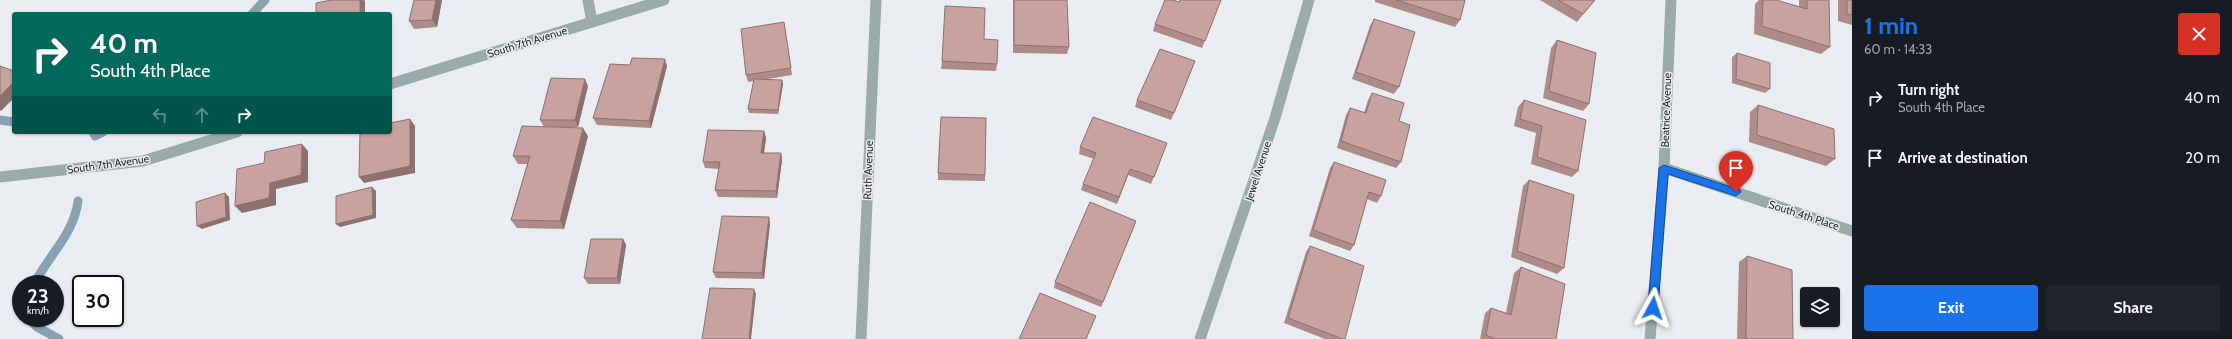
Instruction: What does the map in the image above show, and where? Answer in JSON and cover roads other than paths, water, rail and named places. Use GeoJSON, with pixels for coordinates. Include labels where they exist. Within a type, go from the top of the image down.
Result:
{"type":"FeatureCollection","features":[{"type":"Feature","properties":{"kind":"street"},"geometry":{"type":"LineString","coordinates":[[588,0],[592,22]]}},
{"type":"Feature","properties":{"kind":"street","name":"South 7th Avenue"},"geometry":{"type":"LineString","coordinates":[[392,83],[664,0]]}},
{"type":"Feature","properties":{"kind":"street","name":"Ruth Avenue"},"geometry":{"type":"LineString","coordinates":[[861,339],[876,0]]}},
{"type":"Feature","properties":{"kind":"street","name":"Jewel Avenue"},"geometry":{"type":"LineString","coordinates":[[1200,339],[1275,118],[1309,0]]}},
{"type":"Feature","properties":{"kind":"street","name":"Beatrice Avenue"},"geometry":{"type":"LineString","coordinates":[[1650,339],[1664,168],[1671,0]]}},
{"type":"Feature","properties":{"kind":"street","name":"South 7th Avenue"},"geometry":{"type":"LineString","coordinates":[[0,177],[143,161],[231,134]]}},
{"type":"Feature","properties":{"kind":"street","name":"South 4th Place"},"geometry":{"type":"LineString","coordinates":[[1664,168],[1852,231]]}},
{"type":"Feature","properties":{"kind":"waterway"},"geometry":{"type":"LineString","coordinates":[[254,12],[265,0]]}},
{"type":"Feature","properties":{"kind":"waterway"},"geometry":{"type":"LineString","coordinates":[[0,120],[12,122]]}},
{"type":"Feature","properties":{"kind":"waterway"},"geometry":{"type":"LineString","coordinates":[[94,134],[95,136],[99,134]]}},
{"type":"Feature","properties":{"kind":"waterway"},"geometry":{"type":"LineString","coordinates":[[39,275],[72,224],[78,201]]}},
{"type":"Feature","properties":{"kind":"waterway"},"geometry":{"type":"LineString","coordinates":[[37,327],[59,339]]}}]}
